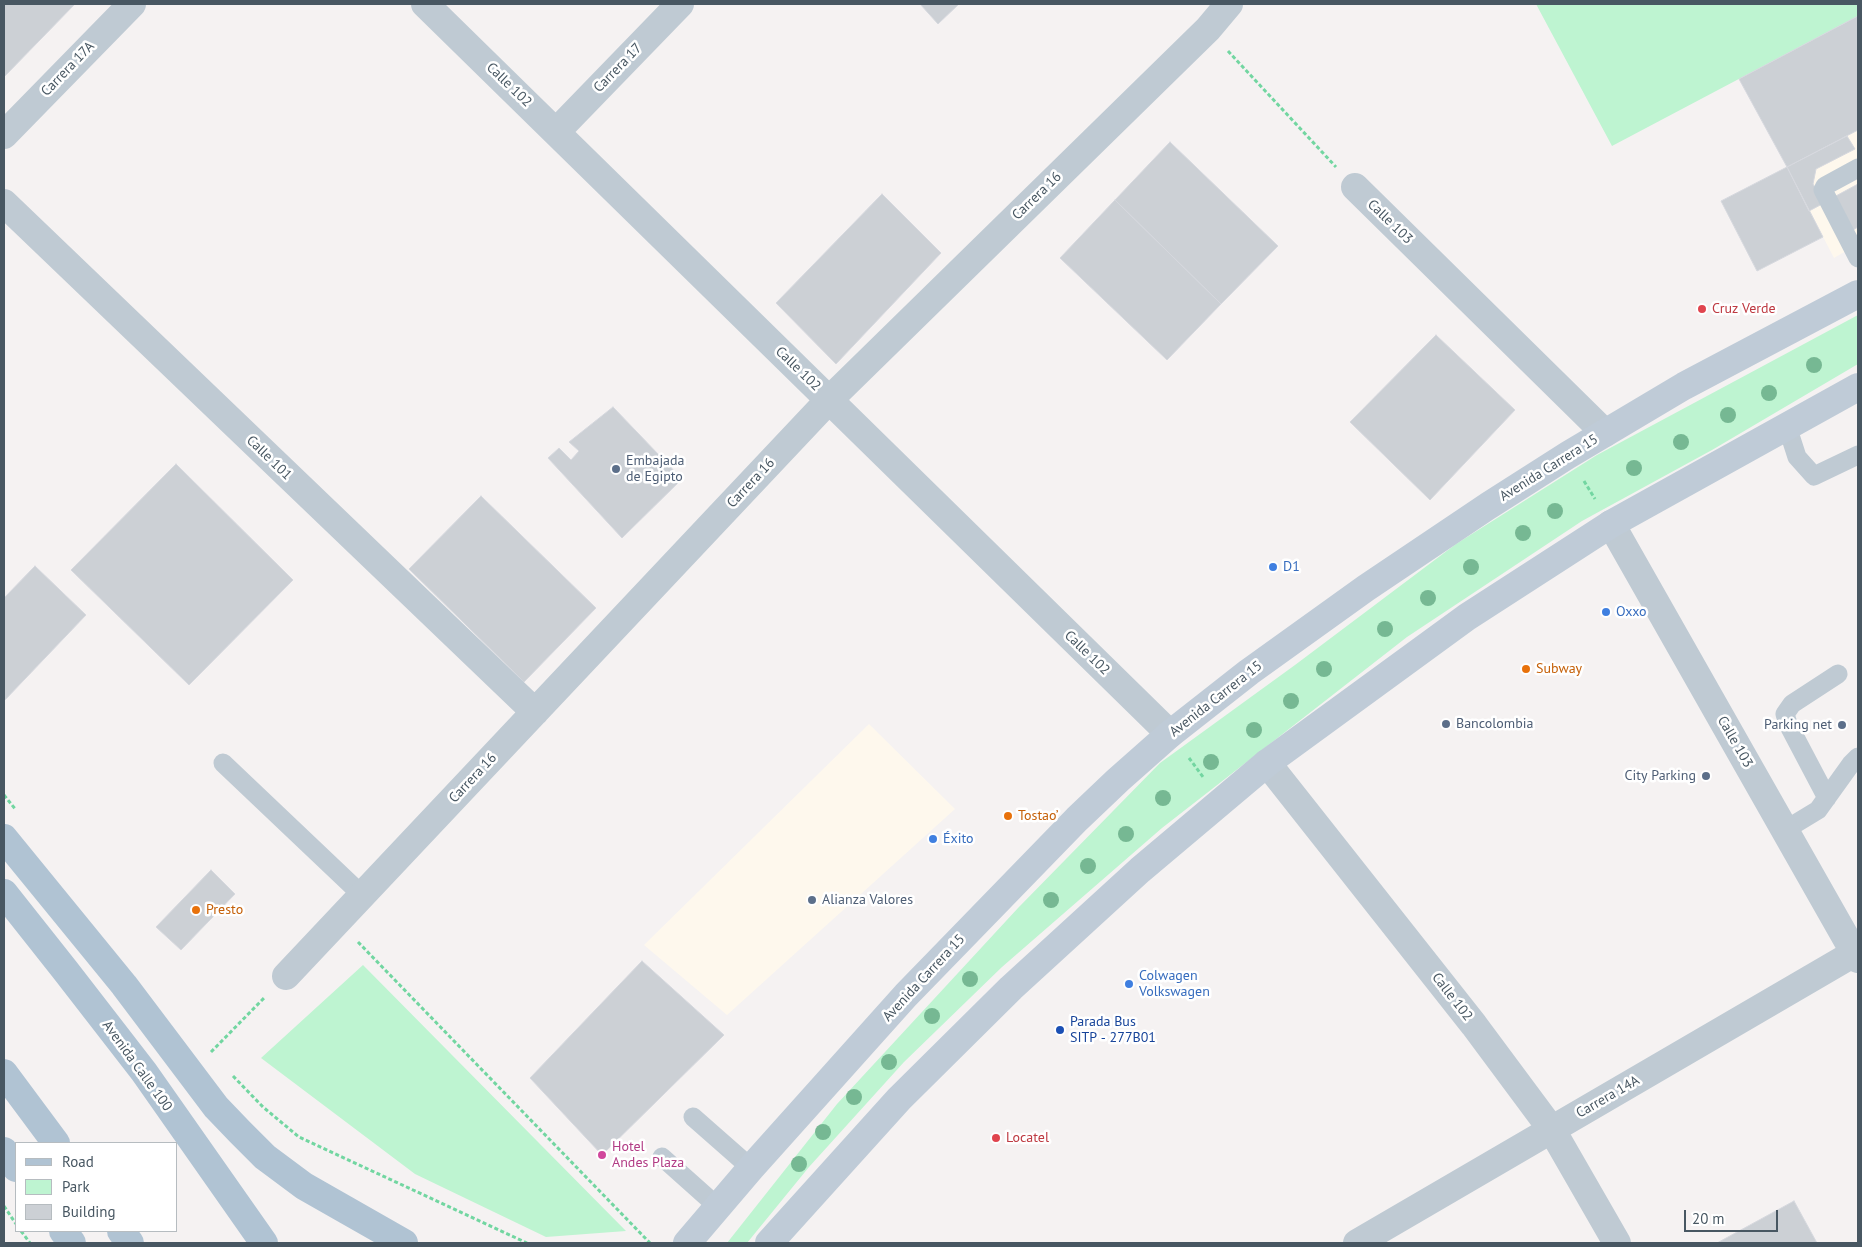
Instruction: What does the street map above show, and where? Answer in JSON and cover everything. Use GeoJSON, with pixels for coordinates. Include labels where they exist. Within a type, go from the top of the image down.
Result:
{"type":"FeatureCollection","features":[{"type":"Feature","properties":{"kind":"main road","name":"Avenida Carrera 15"},"geometry":{"type":"LineString","coordinates":[[687,1243],[913,988],[1077,819],[1170,734],[1249,672],[1366,588],[1488,506],[1568,455],[1684,386],[1858,294]]}},
{"type":"Feature","properties":{"kind":"main road"},"geometry":{"type":"LineString","coordinates":[[769,1243],[898,1099],[1011,988],[1140,870],[1267,764],[1467,616],[1611,524],[1858,387]]}},
{"type":"Feature","properties":{"kind":"main road"},"geometry":{"type":"LineString","coordinates":[[4,838],[124,985],[216,1107],[266,1157],[304,1186],[404,1243]]}},
{"type":"Feature","properties":{"kind":"main road","name":"Avenida Calle 100"},"geometry":{"type":"LineString","coordinates":[[4,893],[144,1072],[264,1243]]}},
{"type":"Feature","properties":{"kind":"main road"},"geometry":{"type":"LineString","coordinates":[[4,1073],[55,1142]]}},
{"type":"Feature","properties":{"kind":"main road"},"geometry":{"type":"LineString","coordinates":[[4,1152],[15,1167]]}},
{"type":"Feature","properties":{"kind":"main road"},"geometry":{"type":"LineString","coordinates":[[64,1232],[72,1243]]}},
{"type":"Feature","properties":{"kind":"main road"},"geometry":{"type":"LineString","coordinates":[[122,1232],[130,1243]]}},
{"type":"Feature","properties":{"kind":"street","name":"Carrera 17A"},"geometry":{"type":"LineString","coordinates":[[4,135],[132,4]]}},
{"type":"Feature","properties":{"kind":"street","name":"Calle 102"},"geometry":{"type":"LineString","coordinates":[[426,4],[1170,734]]}},
{"type":"Feature","properties":{"kind":"street","name":"Carrera 17"},"geometry":{"type":"LineString","coordinates":[[556,132],[680,4]]}},
{"type":"Feature","properties":{"kind":"street","name":"Carrera 16"},"geometry":{"type":"LineString","coordinates":[[286,976],[829,400],[1208,29],[1229,4]]}},
{"type":"Feature","properties":{"kind":"street","name":"Calle 103"},"geometry":{"type":"LineString","coordinates":[[1355,187],[1605,433]]}},
{"type":"Feature","properties":{"kind":"street","name":"Calle 101"},"geometry":{"type":"LineString","coordinates":[[4,203],[535,712]]}},
{"type":"Feature","properties":{"kind":"street","name":"Calle 103"},"geometry":{"type":"LineString","coordinates":[[1611,524],[1857,954]]}},
{"type":"Feature","properties":{"kind":"street","name":"Calle 102"},"geometry":{"type":"LineString","coordinates":[[1267,764],[1474,1026],[1552,1130],[1618,1243]]}},
{"type":"Feature","properties":{"kind":"street","name":"Carrera 14A"},"geometry":{"type":"LineString","coordinates":[[1357,1243],[1857,954]]}},
{"type":"Feature","properties":{"kind":"lane"},"geometry":{"type":"LineString","coordinates":[[1858,168],[1825,186],[1823,190],[1858,258]]}},
{"type":"Feature","properties":{"kind":"lane"},"geometry":{"type":"LineString","coordinates":[[1787,426],[1797,457],[1814,476],[1858,454]]}},
{"type":"Feature","properties":{"kind":"lane"},"geometry":{"type":"LineString","coordinates":[[1827,798],[1788,724],[1785,714],[1792,704],[1838,674]]}},
{"type":"Feature","properties":{"kind":"lane"},"geometry":{"type":"LineString","coordinates":[[1785,830],[1818,810],[1858,757]]}},
{"type":"Feature","properties":{"kind":"lane"},"geometry":{"type":"LineString","coordinates":[[223,763],[362,895]]}},
{"type":"Feature","properties":{"kind":"lane"},"geometry":{"type":"LineString","coordinates":[[693,1116],[752,1168]]}},
{"type":"Feature","properties":{"kind":"lane"},"geometry":{"type":"LineString","coordinates":[[662,1157],[718,1207]]}},
{"type":"Feature","properties":{"kind":"path"},"geometry":{"type":"LineString","coordinates":[[1208,29],[1355,187]]}},
{"type":"Feature","properties":{"kind":"path"},"geometry":{"type":"LineString","coordinates":[[1568,455],[1611,524]]}},
{"type":"Feature","properties":{"kind":"path"},"geometry":{"type":"LineString","coordinates":[[1170,734],[1222,801]]}},
{"type":"Feature","properties":{"kind":"path"},"geometry":{"type":"LineString","coordinates":[[4,795],[22,817]]}},
{"type":"Feature","properties":{"kind":"path"},"geometry":{"type":"LineString","coordinates":[[337,921],[650,1243]]}},
{"type":"Feature","properties":{"kind":"path"},"geometry":{"type":"LineString","coordinates":[[190,1073],[286,976]]}},
{"type":"Feature","properties":{"kind":"path"},"geometry":{"type":"LineString","coordinates":[[207,1044],[217,1057]]}},
{"type":"Feature","properties":{"kind":"path"},"geometry":{"type":"LineString","coordinates":[[228,1069],[263,1107],[299,1137],[528,1243]]}},
{"type":"Feature","properties":{"kind":"path"},"geometry":{"type":"LineString","coordinates":[[4,1206],[15,1222]]}},
{"type":"Feature","properties":{"kind":"path"},"geometry":{"type":"LineString","coordinates":[[22,1232],[30,1243]]}},
{"type":"Feature","properties":{"kind":"shaded area"},"geometry":{"type":"Polygon","coordinates":[[[1858,130],[1858,244],[1834,258],[1787,167],[1858,130]]]}},
{"type":"Feature","properties":{"kind":"shaded area"},"geometry":{"type":"Polygon","coordinates":[[[869,724],[955,809],[727,1015],[644,945],[869,724]]]}},
{"type":"Feature","properties":{"kind":"green space"},"geometry":{"type":"Polygon","coordinates":[[[1536,4],[1858,4],[1858,16],[1612,146],[1536,4]]]}},
{"type":"Feature","properties":{"kind":"green space"},"geometry":{"type":"Polygon","coordinates":[[[1858,315],[1858,364],[1712,450],[1582,521],[1407,637],[1162,828],[1002,967],[904,1062],[809,1167],[747,1243],[727,1243],[837,1104],[1018,908],[1160,763],[1295,665],[1456,544],[1597,455],[1858,315]]]}},
{"type":"Feature","properties":{"kind":"green space"},"geometry":{"type":"Polygon","coordinates":[[[363,965],[626,1231],[546,1237],[415,1174],[261,1058],[363,965]]]}},
{"type":"Feature","properties":{"kind":"building"},"geometry":{"type":"Polygon","coordinates":[[[4,4],[75,4],[4,77],[4,4]]]}},
{"type":"Feature","properties":{"kind":"building"},"geometry":{"type":"Polygon","coordinates":[[[920,4],[959,4],[938,24],[920,4]]]}},
{"type":"Feature","properties":{"kind":"building"},"geometry":{"type":"Polygon","coordinates":[[[1858,16],[1858,130],[1787,167],[1739,79],[1858,16]]]}},
{"type":"Feature","properties":{"kind":"building"},"geometry":{"type":"Polygon","coordinates":[[[1847,136],[1855,149],[1816,169],[1813,184],[1824,203],[1809,211],[1787,167],[1847,136]]]}},
{"type":"Feature","properties":{"kind":"building"},"geometry":{"type":"Polygon","coordinates":[[[1170,142],[1278,246],[1221,304],[1115,200],[1170,142]]]}},
{"type":"Feature","properties":{"kind":"building"},"geometry":{"type":"Polygon","coordinates":[[[1787,167],[1823,237],[1757,271],[1721,201],[1787,167]]]}},
{"type":"Feature","properties":{"kind":"building"},"geometry":{"type":"Polygon","coordinates":[[[1858,184],[1858,227],[1853,230],[1834,197],[1858,184]]]}},
{"type":"Feature","properties":{"kind":"building"},"geometry":{"type":"Polygon","coordinates":[[[882,194],[941,253],[836,364],[776,303],[882,194]]]}},
{"type":"Feature","properties":{"kind":"building"},"geometry":{"type":"Polygon","coordinates":[[[1115,200],[1221,304],[1167,360],[1060,258],[1115,200]]]}},
{"type":"Feature","properties":{"kind":"building"},"geometry":{"type":"Polygon","coordinates":[[[1436,335],[1515,410],[1430,500],[1350,422],[1436,335]]]}},
{"type":"Feature","properties":{"kind":"building","name":"Embajada de Egipto"},"geometry":{"type":"Polygon","coordinates":[[[613,407],[682,479],[622,538],[548,458],[559,448],[571,460],[579,451],[569,442],[613,407]]]}},
{"type":"Feature","properties":{"kind":"building"},"geometry":{"type":"Polygon","coordinates":[[[176,464],[293,580],[189,685],[71,570],[176,464]]]}},
{"type":"Feature","properties":{"kind":"building"},"geometry":{"type":"Polygon","coordinates":[[[481,496],[596,608],[524,682],[409,569],[481,496]]]}},
{"type":"Feature","properties":{"kind":"building"},"geometry":{"type":"Polygon","coordinates":[[[35,566],[86,615],[4,701],[4,598],[35,566]]]}},
{"type":"Feature","properties":{"kind":"building","name":"Presto"},"geometry":{"type":"Polygon","coordinates":[[[211,870],[235,894],[181,950],[156,927],[211,870]]]}},
{"type":"Feature","properties":{"kind":"building"},"geometry":{"type":"Polygon","coordinates":[[[642,961],[724,1035],[602,1155],[530,1078],[642,961]]]}},
{"type":"Feature","properties":{"kind":"building"},"geometry":{"type":"Polygon","coordinates":[[[1794,1201],[1817,1243],[1717,1243],[1794,1201]]]}},
{"type":"Feature","properties":{"kind":"place","name":"Cruz Verde"},"geometry":{"type":"Point","coordinates":[1702,309]}},
{"type":"Feature","properties":{"kind":"place","name":"Embajada de Egipto"},"geometry":{"type":"Point","coordinates":[616,469]}},
{"type":"Feature","properties":{"kind":"place","name":"D1"},"geometry":{"type":"Point","coordinates":[1273,567]}},
{"type":"Feature","properties":{"kind":"place","name":"Oxxo"},"geometry":{"type":"Point","coordinates":[1606,612]}},
{"type":"Feature","properties":{"kind":"place","name":"Subway"},"geometry":{"type":"Point","coordinates":[1526,669]}},
{"type":"Feature","properties":{"kind":"place","name":"Bancolombia"},"geometry":{"type":"Point","coordinates":[1446,724]}},
{"type":"Feature","properties":{"kind":"place","name":"Parking net"},"geometry":{"type":"Point","coordinates":[1842,725]}},
{"type":"Feature","properties":{"kind":"place","name":"City Parking"},"geometry":{"type":"Point","coordinates":[1706,776]}},
{"type":"Feature","properties":{"kind":"place","name":"Tostao’"},"geometry":{"type":"Point","coordinates":[1008,816]}},
{"type":"Feature","properties":{"kind":"place","name":"Éxito"},"geometry":{"type":"Point","coordinates":[933,839]}},
{"type":"Feature","properties":{"kind":"place","name":"Alianza Valores"},"geometry":{"type":"Point","coordinates":[812,900]}},
{"type":"Feature","properties":{"kind":"place","name":"Presto"},"geometry":{"type":"Point","coordinates":[196,910]}},
{"type":"Feature","properties":{"kind":"place","name":"Colwagen Volkswagen"},"geometry":{"type":"Point","coordinates":[1129,984]}},
{"type":"Feature","properties":{"kind":"place","name":"Parada Bus SITP - 277B01"},"geometry":{"type":"Point","coordinates":[1060,1030]}},
{"type":"Feature","properties":{"kind":"place","name":"Locatel"},"geometry":{"type":"Point","coordinates":[996,1138]}},
{"type":"Feature","properties":{"kind":"place","name":"Hotel Andes Plaza"},"geometry":{"type":"Point","coordinates":[602,1155]}}]}
